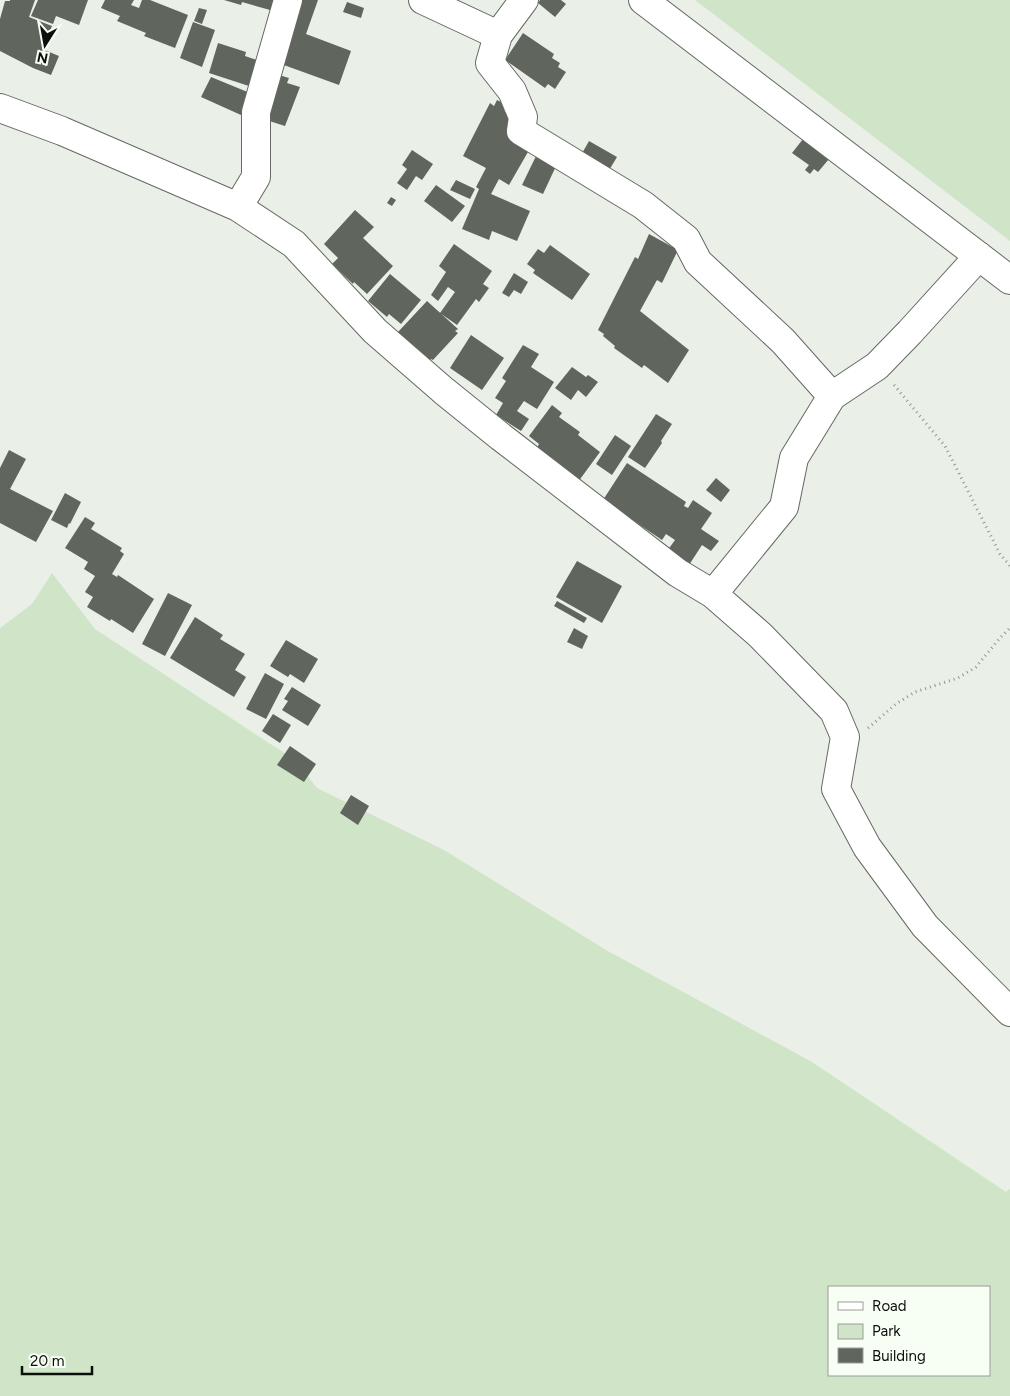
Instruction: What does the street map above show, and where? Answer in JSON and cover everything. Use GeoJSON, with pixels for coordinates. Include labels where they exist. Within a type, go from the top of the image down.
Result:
{"type":"FeatureCollection","features":[{"type":"Feature","properties":{"kind":"street"},"geometry":{"type":"LineString","coordinates":[[238,207],[256,177],[256,112],[288,0]]}},
{"type":"Feature","properties":{"kind":"street"},"geometry":{"type":"LineString","coordinates":[[423,0],[498,34]]}},
{"type":"Feature","properties":{"kind":"street"},"geometry":{"type":"LineString","coordinates":[[524,0],[498,34],[490,63],[512,92],[523,117],[521,131],[643,205],[686,239],[698,262],[782,342],[832,396]]}},
{"type":"Feature","properties":{"kind":"street"},"geometry":{"type":"LineString","coordinates":[[644,0],[1010,280]]}},
{"type":"Feature","properties":{"kind":"street"},"geometry":{"type":"LineString","coordinates":[[0,108],[62,132],[238,207],[294,244],[375,331],[444,391],[678,573],[713,594],[760,636],[834,711],[845,737],[836,789],[867,847],[925,926],[1010,1012]]}},
{"type":"Feature","properties":{"kind":"street"},"geometry":{"type":"LineString","coordinates":[[713,594],[784,507],[794,458],[832,396],[877,366],[979,256]]}},
{"type":"Feature","properties":{"kind":"path"},"geometry":{"type":"LineString","coordinates":[[877,366],[945,446],[1000,554],[1010,566]]}},
{"type":"Feature","properties":{"kind":"path"},"geometry":{"type":"LineString","coordinates":[[845,737],[859,736],[896,704],[915,692],[958,678],[976,667],[1010,628]]}},
{"type":"Feature","properties":{"kind":"green space"},"geometry":{"type":"Polygon","coordinates":[[[695,0],[1010,0],[1010,241],[695,0]]]}},
{"type":"Feature","properties":{"kind":"green space"},"geometry":{"type":"Polygon","coordinates":[[[52,573],[95,629],[295,760],[317,788],[444,850],[606,950],[812,1062],[1006,1192],[1010,1189],[1010,1396],[0,1396],[0,628],[32,604],[52,573]]]}},
{"type":"Feature","properties":{"kind":"building"},"geometry":{"type":"Polygon","coordinates":[[[35,0],[29,17],[52,26],[42,49],[59,56],[51,75],[0,51],[0,19],[5,1],[35,0]]]}},
{"type":"Feature","properties":{"kind":"building"},"geometry":{"type":"Polygon","coordinates":[[[38,0],[88,0],[79,25],[56,16],[53,24],[31,16],[38,0]]]}},
{"type":"Feature","properties":{"kind":"building"},"geometry":{"type":"Polygon","coordinates":[[[105,0],[134,0],[131,5],[139,8],[142,0],[150,0],[188,15],[175,48],[144,36],[146,33],[117,21],[120,16],[101,8],[105,0]]]}},
{"type":"Feature","properties":{"kind":"building"},"geometry":{"type":"Polygon","coordinates":[[[224,0],[280,0],[277,12],[242,2],[241,5],[224,0]]]}},
{"type":"Feature","properties":{"kind":"building"},"geometry":{"type":"Polygon","coordinates":[[[300,0],[318,0],[306,34],[351,51],[339,85],[281,64],[300,0]]]}},
{"type":"Feature","properties":{"kind":"building"},"geometry":{"type":"Polygon","coordinates":[[[540,0],[561,0],[566,4],[555,17],[538,3],[540,0]]]}},
{"type":"Feature","properties":{"kind":"building"},"geometry":{"type":"Polygon","coordinates":[[[347,2],[364,8],[361,18],[343,12],[347,2]]]}},
{"type":"Feature","properties":{"kind":"building"},"geometry":{"type":"Polygon","coordinates":[[[199,8],[207,10],[202,24],[194,21],[199,8]]]}},
{"type":"Feature","properties":{"kind":"building"},"geometry":{"type":"Polygon","coordinates":[[[193,22],[215,30],[202,67],[180,58],[193,22]]]}},
{"type":"Feature","properties":{"kind":"building"},"geometry":{"type":"Polygon","coordinates":[[[523,33],[554,54],[552,58],[560,63],[558,67],[566,72],[555,89],[548,84],[545,88],[505,60],[523,33]]]}},
{"type":"Feature","properties":{"kind":"building"},"geometry":{"type":"Polygon","coordinates":[[[218,43],[246,52],[245,56],[263,62],[255,88],[209,73],[218,43]]]}},
{"type":"Feature","properties":{"kind":"building"},"geometry":{"type":"Polygon","coordinates":[[[279,75],[289,78],[287,83],[300,87],[285,126],[263,119],[279,75]]]}},
{"type":"Feature","properties":{"kind":"building"},"geometry":{"type":"Polygon","coordinates":[[[211,77],[250,93],[241,115],[201,97],[211,77]]]}},
{"type":"Feature","properties":{"kind":"building"},"geometry":{"type":"Polygon","coordinates":[[[497,100],[507,105],[504,111],[517,117],[508,125],[506,130],[532,145],[509,185],[499,179],[491,194],[530,211],[517,241],[492,231],[489,240],[462,229],[479,189],[476,187],[486,168],[463,156],[490,103],[494,106],[497,100]]]}},
{"type":"Feature","properties":{"kind":"building"},"geometry":{"type":"Polygon","coordinates":[[[803,139],[829,159],[818,172],[814,169],[810,174],[805,170],[809,165],[792,153],[803,139]]]}},
{"type":"Feature","properties":{"kind":"building"},"geometry":{"type":"Polygon","coordinates":[[[589,141],[617,157],[608,172],[580,157],[589,141]]]}},
{"type":"Feature","properties":{"kind":"building"},"geometry":{"type":"Polygon","coordinates":[[[412,150],[433,164],[422,180],[416,176],[407,190],[397,183],[407,169],[402,165],[412,150]]]}},
{"type":"Feature","properties":{"kind":"building"},"geometry":{"type":"Polygon","coordinates":[[[537,154],[557,164],[543,194],[522,185],[537,154]]]}},
{"type":"Feature","properties":{"kind":"building"},"geometry":{"type":"Polygon","coordinates":[[[456,180],[475,189],[470,199],[450,190],[456,180]]]}},
{"type":"Feature","properties":{"kind":"building"},"geometry":{"type":"Polygon","coordinates":[[[436,185],[465,206],[452,222],[424,201],[436,185]]]}},
{"type":"Feature","properties":{"kind":"building"},"geometry":{"type":"Polygon","coordinates":[[[391,197],[396,200],[392,206],[387,203],[391,197]]]}},
{"type":"Feature","properties":{"kind":"building"},"geometry":{"type":"Polygon","coordinates":[[[355,210],[374,227],[363,238],[393,266],[367,294],[354,282],[353,284],[332,264],[338,258],[324,244],[355,210]]]}},
{"type":"Feature","properties":{"kind":"building"},"geometry":{"type":"Polygon","coordinates":[[[649,234],[678,250],[662,283],[657,280],[640,311],[689,350],[668,383],[644,365],[642,368],[614,348],[615,346],[598,330],[635,257],[638,259],[649,234]]]}},
{"type":"Feature","properties":{"kind":"building"},"geometry":{"type":"Polygon","coordinates":[[[454,244],[492,271],[483,284],[489,288],[479,302],[476,299],[457,325],[440,313],[455,292],[448,287],[438,301],[431,295],[446,272],[439,266],[454,244]]]}},
{"type":"Feature","properties":{"kind":"building"},"geometry":{"type":"Polygon","coordinates":[[[550,245],[590,274],[572,300],[533,273],[535,270],[527,264],[538,249],[544,253],[550,245]]]}},
{"type":"Feature","properties":{"kind":"building"},"geometry":{"type":"Polygon","coordinates":[[[514,273],[528,282],[521,294],[514,290],[509,297],[502,293],[514,273]]]}},
{"type":"Feature","properties":{"kind":"building"},"geometry":{"type":"Polygon","coordinates":[[[390,274],[421,300],[401,324],[389,314],[387,317],[368,301],[390,274]]]}},
{"type":"Feature","properties":{"kind":"building"},"geometry":{"type":"Polygon","coordinates":[[[427,301],[458,329],[455,331],[458,333],[430,361],[398,332],[427,301]]]}},
{"type":"Feature","properties":{"kind":"building"},"geometry":{"type":"Polygon","coordinates":[[[471,335],[504,358],[482,390],[450,368],[471,335]]]}},
{"type":"Feature","properties":{"kind":"building"},"geometry":{"type":"Polygon","coordinates":[[[523,345],[539,354],[531,367],[554,382],[537,409],[524,401],[517,411],[529,419],[521,431],[496,415],[503,403],[495,398],[506,381],[502,378],[523,345]]]}},
{"type":"Feature","properties":{"kind":"building"},"geometry":{"type":"Polygon","coordinates":[[[572,367],[586,377],[588,375],[598,382],[586,397],[578,390],[571,400],[555,388],[572,367]]]}},
{"type":"Feature","properties":{"kind":"building"},"geometry":{"type":"Polygon","coordinates":[[[552,405],[562,413],[559,417],[580,432],[578,435],[600,452],[578,482],[535,451],[539,444],[529,436],[552,405]]]}},
{"type":"Feature","properties":{"kind":"building"},"geometry":{"type":"Polygon","coordinates":[[[656,414],[672,424],[645,468],[628,457],[656,414]]]}},
{"type":"Feature","properties":{"kind":"building"},"geometry":{"type":"Polygon","coordinates":[[[615,435],[631,446],[612,475],[596,464],[615,435]]]}},
{"type":"Feature","properties":{"kind":"building"},"geometry":{"type":"Polygon","coordinates":[[[9,450],[26,459],[10,489],[53,511],[36,542],[0,523],[0,468],[9,450]]]}},
{"type":"Feature","properties":{"kind":"building"},"geometry":{"type":"Polygon","coordinates":[[[627,463],[686,502],[684,506],[688,508],[693,500],[712,513],[701,529],[719,541],[711,551],[702,545],[689,565],[667,551],[675,540],[666,534],[662,540],[603,500],[627,463]]]}},
{"type":"Feature","properties":{"kind":"building"},"geometry":{"type":"Polygon","coordinates":[[[716,478],[730,490],[721,502],[706,490],[716,478]]]}},
{"type":"Feature","properties":{"kind":"building"},"geometry":{"type":"Polygon","coordinates":[[[65,493],[81,502],[67,528],[51,520],[65,493]]]}},
{"type":"Feature","properties":{"kind":"building"},"geometry":{"type":"Polygon","coordinates":[[[85,517],[95,523],[91,529],[122,548],[120,551],[124,554],[112,574],[117,577],[118,575],[154,599],[133,633],[87,607],[93,597],[85,592],[95,576],[84,569],[88,562],[65,548],[85,517]]]}},
{"type":"Feature","properties":{"kind":"building"},"geometry":{"type":"Polygon","coordinates":[[[577,561],[622,586],[602,623],[556,597],[577,561]]]}},
{"type":"Feature","properties":{"kind":"building"},"geometry":{"type":"Polygon","coordinates":[[[168,593],[192,605],[165,656],[142,644],[168,593]]]}},
{"type":"Feature","properties":{"kind":"building"},"geometry":{"type":"Polygon","coordinates":[[[557,601],[587,618],[584,623],[554,606],[557,601]]]}},
{"type":"Feature","properties":{"kind":"building"},"geometry":{"type":"Polygon","coordinates":[[[195,617],[223,635],[220,639],[245,654],[235,670],[246,677],[234,697],[170,658],[195,617]]]}},
{"type":"Feature","properties":{"kind":"building"},"geometry":{"type":"Polygon","coordinates":[[[574,628],[588,636],[582,649],[567,642],[574,628]]]}},
{"type":"Feature","properties":{"kind":"building"},"geometry":{"type":"Polygon","coordinates":[[[286,640],[318,659],[304,683],[290,674],[288,677],[270,666],[286,640]]]}},
{"type":"Feature","properties":{"kind":"building"},"geometry":{"type":"Polygon","coordinates":[[[265,673],[284,684],[266,719],[246,709],[265,673]]]}},
{"type":"Feature","properties":{"kind":"building"},"geometry":{"type":"Polygon","coordinates":[[[292,687],[321,705],[308,726],[282,710],[288,701],[284,699],[292,687]]]}},
{"type":"Feature","properties":{"kind":"building"},"geometry":{"type":"Polygon","coordinates":[[[273,714],[291,725],[280,743],[262,731],[273,714]]]}},
{"type":"Feature","properties":{"kind":"building"},"geometry":{"type":"Polygon","coordinates":[[[290,746],[316,764],[304,782],[277,765],[290,746]]]}},
{"type":"Feature","properties":{"kind":"building"},"geometry":{"type":"Polygon","coordinates":[[[351,795],[369,806],[358,825],[340,813],[351,795]]]}}]}
